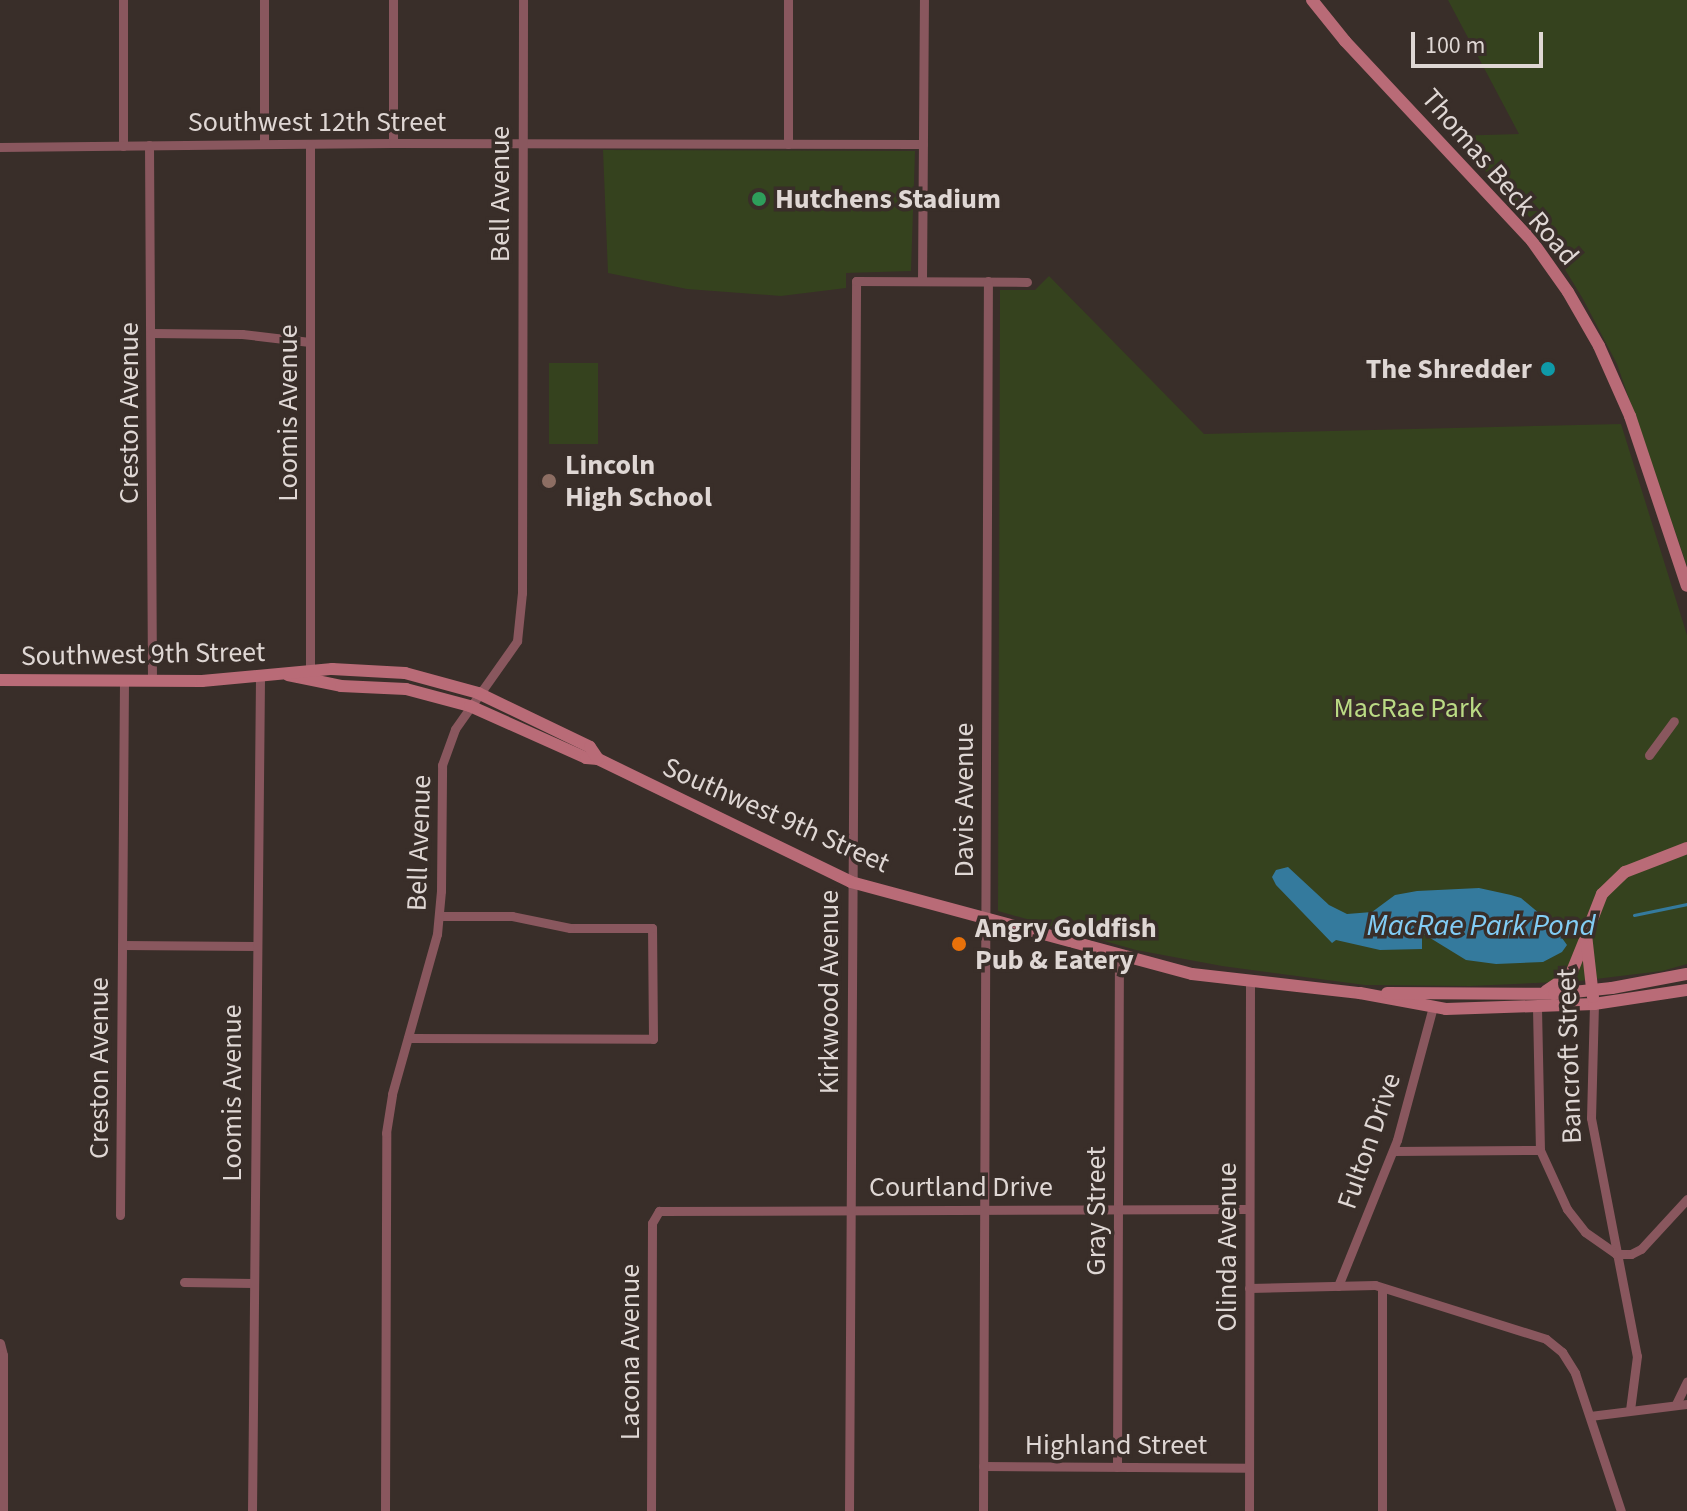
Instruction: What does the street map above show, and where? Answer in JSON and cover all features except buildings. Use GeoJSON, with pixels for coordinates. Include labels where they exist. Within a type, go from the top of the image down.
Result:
{"type":"FeatureCollection","features":[{"type":"Feature","properties":{"kind":"main road","name":"Thomas Beck Road"},"geometry":{"type":"LineString","coordinates":[[1312,0],[1345,41],[1513,219],[1568,292],[1599,346],[1630,416],[1687,586]]}},
{"type":"Feature","properties":{"kind":"main road","name":"Southwest 9th Street"},"geometry":{"type":"LineString","coordinates":[[0,680],[152,681],[405,673],[478,693],[590,747],[598,759]]}},
{"type":"Feature","properties":{"kind":"main road","name":"Southwest 9th Street"},"geometry":{"type":"LineString","coordinates":[[310,676],[406,689],[470,706],[586,758],[598,759],[851,882],[1192,974],[1360,993],[1593,998],[1687,990]]}},
{"type":"Feature","properties":{"kind":"main road","name":"Bancroft Street"},"geometry":{"type":"LineString","coordinates":[[1593,998],[1586,935],[1593,909],[1616,878],[1636,866],[1687,848]]}},
{"type":"Feature","properties":{"kind":"main road"},"geometry":{"type":"LineString","coordinates":[[1517,995],[1540,994],[1561,984],[1578,962],[1586,935]]}},
{"type":"Feature","properties":{"kind":"main road","name":"Southwest 9th Street"},"geometry":{"type":"LineString","coordinates":[[1360,993],[1433,1007],[1537,1008],[1593,998],[1687,974]]}},
{"type":"Feature","properties":{"kind":"street"},"geometry":{"type":"LineString","coordinates":[[123,0],[123,146]]}},
{"type":"Feature","properties":{"kind":"street"},"geometry":{"type":"LineString","coordinates":[[264,0],[264,144]]}},
{"type":"Feature","properties":{"kind":"street"},"geometry":{"type":"LineString","coordinates":[[393,0],[393,143]]}},
{"type":"Feature","properties":{"kind":"street","name":"Bell Avenue"},"geometry":{"type":"LineString","coordinates":[[385,1511],[386,1133],[440,916],[442,765],[450,741],[470,706],[517,641],[522,593],[523,0]]}},
{"type":"Feature","properties":{"kind":"street"},"geometry":{"type":"LineString","coordinates":[[788,0],[788,144]]}},
{"type":"Feature","properties":{"kind":"street"},"geometry":{"type":"LineString","coordinates":[[924,0],[922,281],[1027,282]]}},
{"type":"Feature","properties":{"kind":"street","name":"Southwest 12th Street"},"geometry":{"type":"LineString","coordinates":[[0,147],[393,143],[923,144]]}},
{"type":"Feature","properties":{"kind":"street","name":"Loomis Avenue"},"geometry":{"type":"LineString","coordinates":[[310,144],[310,676]]}},
{"type":"Feature","properties":{"kind":"street","name":"Creston Avenue"},"geometry":{"type":"LineString","coordinates":[[149,145],[152,681]]}},
{"type":"Feature","properties":{"kind":"street","name":"Kirkwood Avenue"},"geometry":{"type":"LineString","coordinates":[[849,1511],[856,281],[922,281]]}},
{"type":"Feature","properties":{"kind":"street","name":"Davis Avenue"},"geometry":{"type":"LineString","coordinates":[[983,1511],[988,281]]}},
{"type":"Feature","properties":{"kind":"street"},"geometry":{"type":"LineString","coordinates":[[151,333],[242,334],[310,342]]}},
{"type":"Feature","properties":{"kind":"street","name":"Loomis Avenue"},"geometry":{"type":"LineString","coordinates":[[252,1511],[256,946],[260,930],[260,677]]}},
{"type":"Feature","properties":{"kind":"street","name":"Creston Avenue"},"geometry":{"type":"LineString","coordinates":[[120,1215],[124,681]]}},
{"type":"Feature","properties":{"kind":"street"},"geometry":{"type":"LineString","coordinates":[[1649,755],[1674,721]]}},
{"type":"Feature","properties":{"kind":"street"},"geometry":{"type":"LineString","coordinates":[[408,1038],[653,1039],[652,928],[570,928],[512,916],[440,916]]}},
{"type":"Feature","properties":{"kind":"street"},"geometry":{"type":"LineString","coordinates":[[122,945],[256,946]]}},
{"type":"Feature","properties":{"kind":"street","name":"Gray Street"},"geometry":{"type":"LineString","coordinates":[[1117,1467],[1119,955]]}},
{"type":"Feature","properties":{"kind":"street","name":"Olinda Avenue"},"geometry":{"type":"LineString","coordinates":[[1249,1511],[1250,982]]}},
{"type":"Feature","properties":{"kind":"street","name":"Bancroft Street"},"geometry":{"type":"LineString","coordinates":[[1593,998],[1591,1118],[1637,1356],[1630,1410]]}},
{"type":"Feature","properties":{"kind":"street","name":"Fulton Drive"},"geometry":{"type":"LineString","coordinates":[[1338,1286],[1393,1151],[1433,1007]]}},
{"type":"Feature","properties":{"kind":"street"},"geometry":{"type":"LineString","coordinates":[[1537,1008],[1540,1150],[1567,1209],[1585,1232],[1616,1254],[1631,1254],[1641,1249],[1687,1199]]}},
{"type":"Feature","properties":{"kind":"street"},"geometry":{"type":"LineString","coordinates":[[1393,1151],[1540,1150]]}},
{"type":"Feature","properties":{"kind":"street","name":"Courtland Drive"},"geometry":{"type":"LineString","coordinates":[[673,1209],[1249,1209]]}},
{"type":"Feature","properties":{"kind":"street","name":"Lacona Avenue"},"geometry":{"type":"LineString","coordinates":[[651,1511],[652,1223],[659,1211],[673,1209]]}},
{"type":"Feature","properties":{"kind":"street"},"geometry":{"type":"LineString","coordinates":[[184,1282],[253,1283]]}},
{"type":"Feature","properties":{"kind":"street"},"geometry":{"type":"LineString","coordinates":[[1249,1288],[1382,1288],[1546,1339],[1571,1363],[1621,1511]]}},
{"type":"Feature","properties":{"kind":"street"},"geometry":{"type":"LineString","coordinates":[[1382,1288],[1382,1511]]}},
{"type":"Feature","properties":{"kind":"street"},"geometry":{"type":"LineString","coordinates":[[0,1343],[3,1355],[3,1511]]}},
{"type":"Feature","properties":{"kind":"street"},"geometry":{"type":"LineString","coordinates":[[1676,1404],[1687,1381]]}},
{"type":"Feature","properties":{"kind":"street"},"geometry":{"type":"LineString","coordinates":[[1590,1416],[1687,1404]]}},
{"type":"Feature","properties":{"kind":"street","name":"Highland Street"},"geometry":{"type":"LineString","coordinates":[[983,1466],[1249,1468]]}},
{"type":"Feature","properties":{"kind":"green space"},"geometry":{"type":"Polygon","coordinates":[[[1448,0],[1687,0],[1687,566],[1617,364],[1583,299],[1539,227],[1452,136],[1519,134],[1448,0]]]}},
{"type":"Feature","properties":{"kind":"green space","name":"Hutchens Stadium"},"geometry":{"type":"Polygon","coordinates":[[[603,150],[915,151],[911,271],[846,273],[846,288],[781,296],[687,289],[608,273],[603,150]]]}},
{"type":"Feature","properties":{"kind":"green space","name":"MacRae Park"},"geometry":{"type":"Polygon","coordinates":[[[1049,276],[1204,434],[1621,424],[1687,635],[1687,964],[1662,971],[1579,981],[1470,986],[1365,985],[1222,966],[1136,950],[998,911],[1000,290],[1035,290],[1049,276]]]}},
{"type":"Feature","properties":{"kind":"green space"},"geometry":{"type":"Polygon","coordinates":[[[549,363],[598,363],[598,444],[549,444],[549,363]]]}},
{"type":"Feature","properties":{"kind":"water","name":"MacRae Park Pond"},"geometry":{"type":"Polygon","coordinates":[[[1288,867],[1329,905],[1347,914],[1372,912],[1395,895],[1417,891],[1479,888],[1511,895],[1521,898],[1552,924],[1567,945],[1562,952],[1543,962],[1496,964],[1466,960],[1422,933],[1422,949],[1380,950],[1336,940],[1332,943],[1276,885],[1272,877],[1276,870],[1288,867]]]}},
{"type":"Feature","properties":{"kind":"waterway"},"geometry":{"type":"LineString","coordinates":[[1634,915],[1687,904]]}},
{"type":"Feature","properties":{"kind":"place","name":"Hutchens Stadium"},"geometry":{"type":"Point","coordinates":[759,199]}},
{"type":"Feature","properties":{"kind":"place","name":"The Shredder"},"geometry":{"type":"Point","coordinates":[1548,369]}},
{"type":"Feature","properties":{"kind":"place","name":"Lincoln High School"},"geometry":{"type":"Point","coordinates":[549,481]}},
{"type":"Feature","properties":{"kind":"place","name":"Angry Goldfish Pub & Eatery"},"geometry":{"type":"Point","coordinates":[959,944]}}]}
